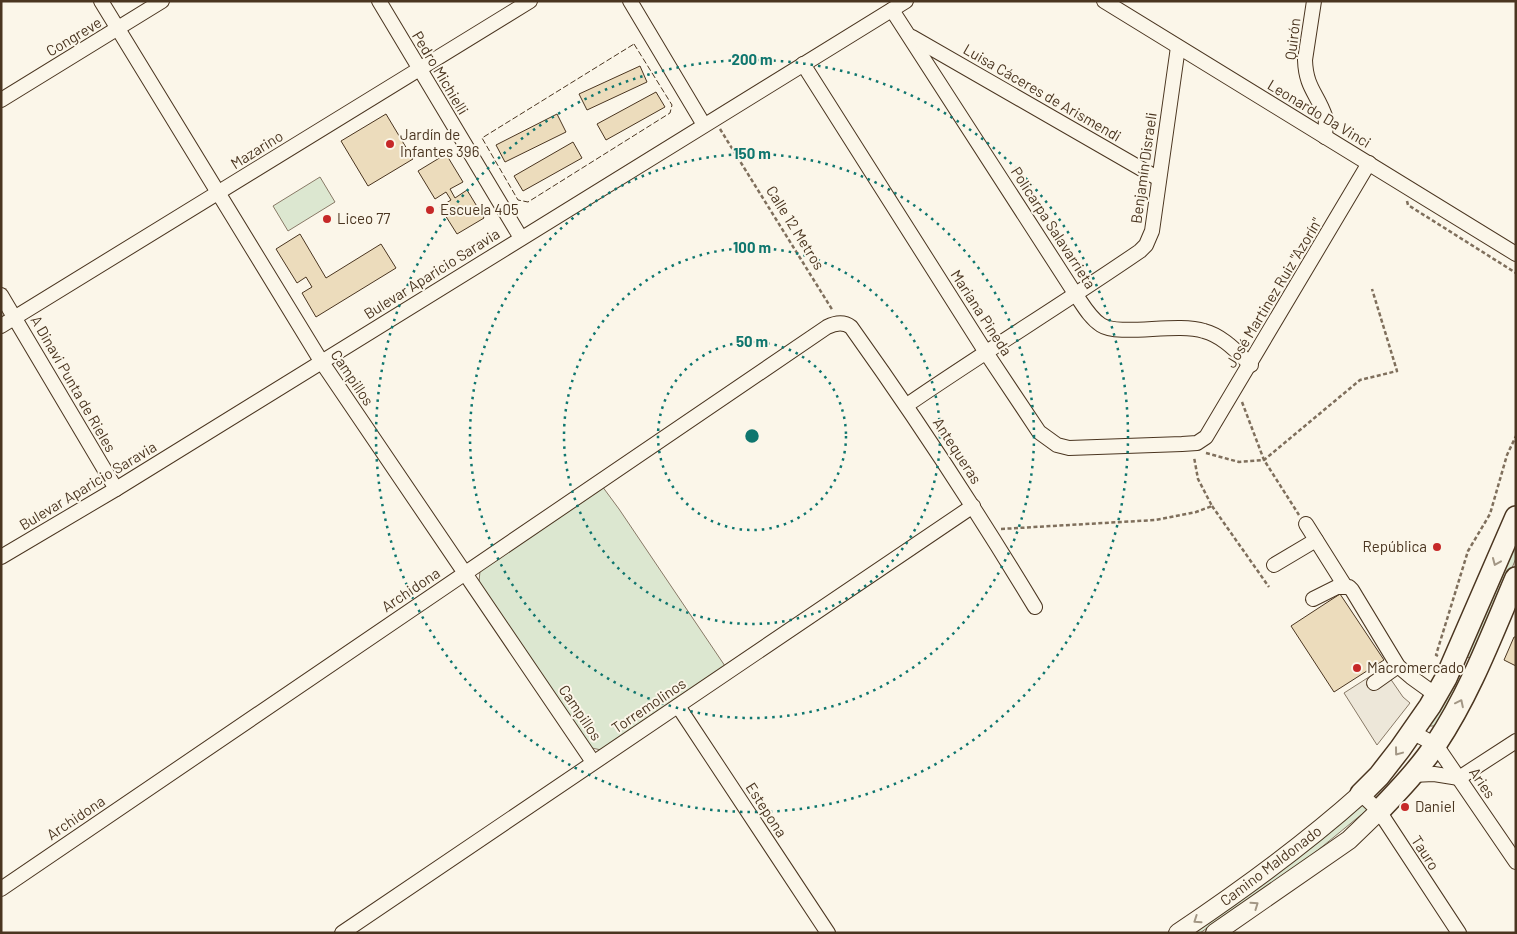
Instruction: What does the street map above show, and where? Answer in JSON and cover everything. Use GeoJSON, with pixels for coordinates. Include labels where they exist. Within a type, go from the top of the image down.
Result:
{"type":"FeatureCollection","features":[{"type":"Feature","properties":{"kind":"highway"},"geometry":{"type":"LineString","coordinates":[[1361,794],[1379,776],[1412,732],[1436,695],[1453,662],[1516,517]]}},
{"type":"Feature","properties":{"kind":"highway"},"geometry":{"type":"LineString","coordinates":[[1379,811],[1436,745],[1456,712],[1516,578]]}},
{"type":"Feature","properties":{"kind":"main road","name":"Camino Maldonado"},"geometry":{"type":"LineString","coordinates":[[1178,933],[1264,874],[1306,842],[1361,794]]}},
{"type":"Feature","properties":{"kind":"main road","name":"Camino Maldonado"},"geometry":{"type":"LineString","coordinates":[[1215,933],[1348,840],[1379,811]]}},
{"type":"Feature","properties":{"kind":"street","name":"Campillos"},"geometry":{"type":"LineString","coordinates":[[101,1],[321,361],[593,762]]}},
{"type":"Feature","properties":{"kind":"street","name":"Congreve"},"geometry":{"type":"LineString","coordinates":[[1,100],[162,1]]}},
{"type":"Feature","properties":{"kind":"street","name":"Pedro Michielli"},"geometry":{"type":"LineString","coordinates":[[379,1],[521,238]]}},
{"type":"Feature","properties":{"kind":"street","name":"Mazarino"},"geometry":{"type":"LineString","coordinates":[[1,326],[530,1]]}},
{"type":"Feature","properties":{"kind":"street"},"geometry":{"type":"LineString","coordinates":[[630,1],[709,122]]}},
{"type":"Feature","properties":{"kind":"street","name":"Policarpa Salavarrieta"},"geometry":{"type":"LineString","coordinates":[[878,1],[909,35],[1076,295],[1095,320],[1106,328],[1113,330],[1196,328],[1207,331],[1224,341],[1251,365]]}},
{"type":"Feature","properties":{"kind":"street","name":"Bulevar Aparicio Saravia"},"geometry":{"type":"LineString","coordinates":[[1,557],[116,489],[906,1]]}},
{"type":"Feature","properties":{"kind":"street","name":"Leonardo Da Vinci"},"geometry":{"type":"LineString","coordinates":[[1104,1],[1516,254]]}},
{"type":"Feature","properties":{"kind":"street","name":"Quirón"},"geometry":{"type":"LineString","coordinates":[[1314,1],[1305,70],[1308,84],[1326,118],[1325,137]]}},
{"type":"Feature","properties":{"kind":"street","name":"Luisa Cáceres de Arismendi"},"geometry":{"type":"LineString","coordinates":[[909,35],[1159,179]]}},
{"type":"Feature","properties":{"kind":"street","name":"Benjamín Disraeli"},"geometry":{"type":"LineString","coordinates":[[906,405],[986,351],[1076,295],[1146,245],[1152,231],[1178,47]]}},
{"type":"Feature","properties":{"kind":"street","name":"Mariana Pineda"},"geometry":{"type":"LineString","coordinates":[[803,64],[1039,432],[1057,445],[1069,448],[1197,448],[1206,437]]}},
{"type":"Feature","properties":{"kind":"street","name":"José Martinez Ruiz \"Azorín\""},"geometry":{"type":"LineString","coordinates":[[1206,437],[1251,365],[1369,164]]}},
{"type":"Feature","properties":{"kind":"street","name":"A Dinavi Punta de Rieles"},"geometry":{"type":"LineString","coordinates":[[1,295],[116,489]]}},
{"type":"Feature","properties":{"kind":"street","name":"Antequeras"},"geometry":{"type":"LineString","coordinates":[[841,323],[851,327],[906,405],[973,506],[1035,607]]}},
{"type":"Feature","properties":{"kind":"street","name":"Archidona"},"geometry":{"type":"LineString","coordinates":[[1,889],[827,327],[841,323]]}},
{"type":"Feature","properties":{"kind":"street","name":"Torremolinos"},"geometry":{"type":"LineString","coordinates":[[342,933],[973,506]]}},
{"type":"Feature","properties":{"kind":"street"},"geometry":{"type":"LineString","coordinates":[[1306,524],[1345,586],[1352,590],[1398,666],[1436,695]]}},
{"type":"Feature","properties":{"kind":"street"},"geometry":{"type":"LineString","coordinates":[[1274,565],[1316,540]]}},
{"type":"Feature","properties":{"kind":"street"},"geometry":{"type":"LineString","coordinates":[[1313,599],[1337,587],[1345,586]]}},
{"type":"Feature","properties":{"kind":"street"},"geometry":{"type":"LineString","coordinates":[[1453,662],[1475,673]]}},
{"type":"Feature","properties":{"kind":"street"},"geometry":{"type":"LineString","coordinates":[[1374,683],[1398,666]]}},
{"type":"Feature","properties":{"kind":"street","name":"Estepona"},"geometry":{"type":"LineString","coordinates":[[678,706],[828,933]]}},
{"type":"Feature","properties":{"kind":"street","name":"Aries"},"geometry":{"type":"LineString","coordinates":[[1412,732],[1436,745],[1516,862]]}},
{"type":"Feature","properties":{"kind":"street"},"geometry":{"type":"LineString","coordinates":[[1412,775],[1434,774],[1459,778],[1516,741]]}},
{"type":"Feature","properties":{"kind":"street","name":"Tauro"},"geometry":{"type":"LineString","coordinates":[[1361,794],[1379,811],[1459,933]]}},
{"type":"Feature","properties":{"kind":"path","name":"Calle 12 Metros"},"geometry":{"type":"LineString","coordinates":[[709,122],[841,323]]}},
{"type":"Feature","properties":{"kind":"path"},"geometry":{"type":"LineString","coordinates":[[1269,587],[1212,506],[1198,480],[1197,448],[1239,462],[1264,460],[1360,380],[1397,371],[1372,289]]}},
{"type":"Feature","properties":{"kind":"path"},"geometry":{"type":"LineString","coordinates":[[1237,388],[1264,460],[1306,524]]}},
{"type":"Feature","properties":{"kind":"path"},"geometry":{"type":"LineString","coordinates":[[1453,662],[1436,655],[1468,551],[1490,514],[1507,455],[1516,436]]}},
{"type":"Feature","properties":{"kind":"path"},"geometry":{"type":"LineString","coordinates":[[990,533],[1004,527],[1155,520],[1196,512],[1212,506]]}},
{"type":"Feature","properties":{"kind":"green space"},"geometry":{"type":"Polygon","coordinates":[[[320,177],[335,202],[288,231],[273,206],[320,177]]]}},
{"type":"Feature","properties":{"kind":"green space"},"geometry":{"type":"Polygon","coordinates":[[[602,486],[725,666],[601,750],[587,745],[479,582],[480,571],[602,486]]]}},
{"type":"Feature","properties":{"kind":"green space"},"geometry":{"type":"Polygon","coordinates":[[[1516,537],[1516,558],[1495,611],[1471,658],[1469,658],[1467,656],[1516,537]]]}},
{"type":"Feature","properties":{"kind":"green space"},"geometry":{"type":"Polygon","coordinates":[[[1456,674],[1462,678],[1436,726],[1430,726],[1428,724],[1456,674]]]}},
{"type":"Feature","properties":{"kind":"green space"},"geometry":{"type":"Polygon","coordinates":[[[1362,804],[1367,810],[1312,855],[1200,933],[1190,933],[1300,856],[1362,804]]]}},
{"type":"Feature","properties":{"kind":"shaded area"},"geometry":{"type":"Polygon","coordinates":[[[1383,668],[1403,697],[1410,703],[1377,745],[1344,693],[1383,668]]]}},
{"type":"Feature","properties":{"kind":"building"},"geometry":{"type":"Polygon","coordinates":[[[640,66],[647,82],[587,110],[579,94],[640,66]]]}},
{"type":"Feature","properties":{"kind":"building"},"geometry":{"type":"Polygon","coordinates":[[[656,92],[665,107],[606,140],[597,124],[656,92]]]}},
{"type":"Feature","properties":{"kind":"building"},"geometry":{"type":"Polygon","coordinates":[[[386,114],[413,159],[368,186],[341,141],[386,114]]]}},
{"type":"Feature","properties":{"kind":"building"},"geometry":{"type":"Polygon","coordinates":[[[557,114],[566,132],[505,162],[496,145],[557,114]]]}},
{"type":"Feature","properties":{"kind":"building"},"geometry":{"type":"Polygon","coordinates":[[[573,142],[582,158],[523,191],[514,176],[573,142]]]}},
{"type":"Feature","properties":{"kind":"building"},"geometry":{"type":"Polygon","coordinates":[[[446,154],[463,182],[450,189],[455,198],[467,190],[484,218],[457,234],[440,207],[451,200],[446,192],[435,199],[418,171],[446,154]]]}},
{"type":"Feature","properties":{"kind":"building"},"geometry":{"type":"Polygon","coordinates":[[[300,234],[326,278],[381,244],[396,268],[316,317],[302,293],[312,287],[306,277],[297,283],[276,249],[300,234]]]}},
{"type":"Feature","properties":{"kind":"building"},"geometry":{"type":"Polygon","coordinates":[[[1340,594],[1384,660],[1334,692],[1291,626],[1340,594]]]}},
{"type":"Feature","properties":{"kind":"building"},"geometry":{"type":"Polygon","coordinates":[[[1514,637],[1516,637],[1516,666],[1504,660],[1514,637]]]}},
{"type":"Feature","properties":{"kind":"fence"},"geometry":{"type":"LineString","coordinates":[[634,44],[672,105],[670,113],[528,202],[518,200],[482,138],[634,44]]}},
{"type":"Feature","properties":{"kind":"place","name":"Jardín de Infantes 396"},"geometry":{"type":"Point","coordinates":[390,144]}},
{"type":"Feature","properties":{"kind":"place","name":"Escuela 405"},"geometry":{"type":"Point","coordinates":[430,210]}},
{"type":"Feature","properties":{"kind":"place","name":"Liceo 77"},"geometry":{"type":"Point","coordinates":[327,219]}},
{"type":"Feature","properties":{"kind":"place","name":"República"},"geometry":{"type":"Point","coordinates":[1437,547]}},
{"type":"Feature","properties":{"kind":"place","name":"Macromercado"},"geometry":{"type":"Point","coordinates":[1357,668]}},
{"type":"Feature","properties":{"kind":"place","name":"Daniel"},"geometry":{"type":"Point","coordinates":[1405,807]}}]}
